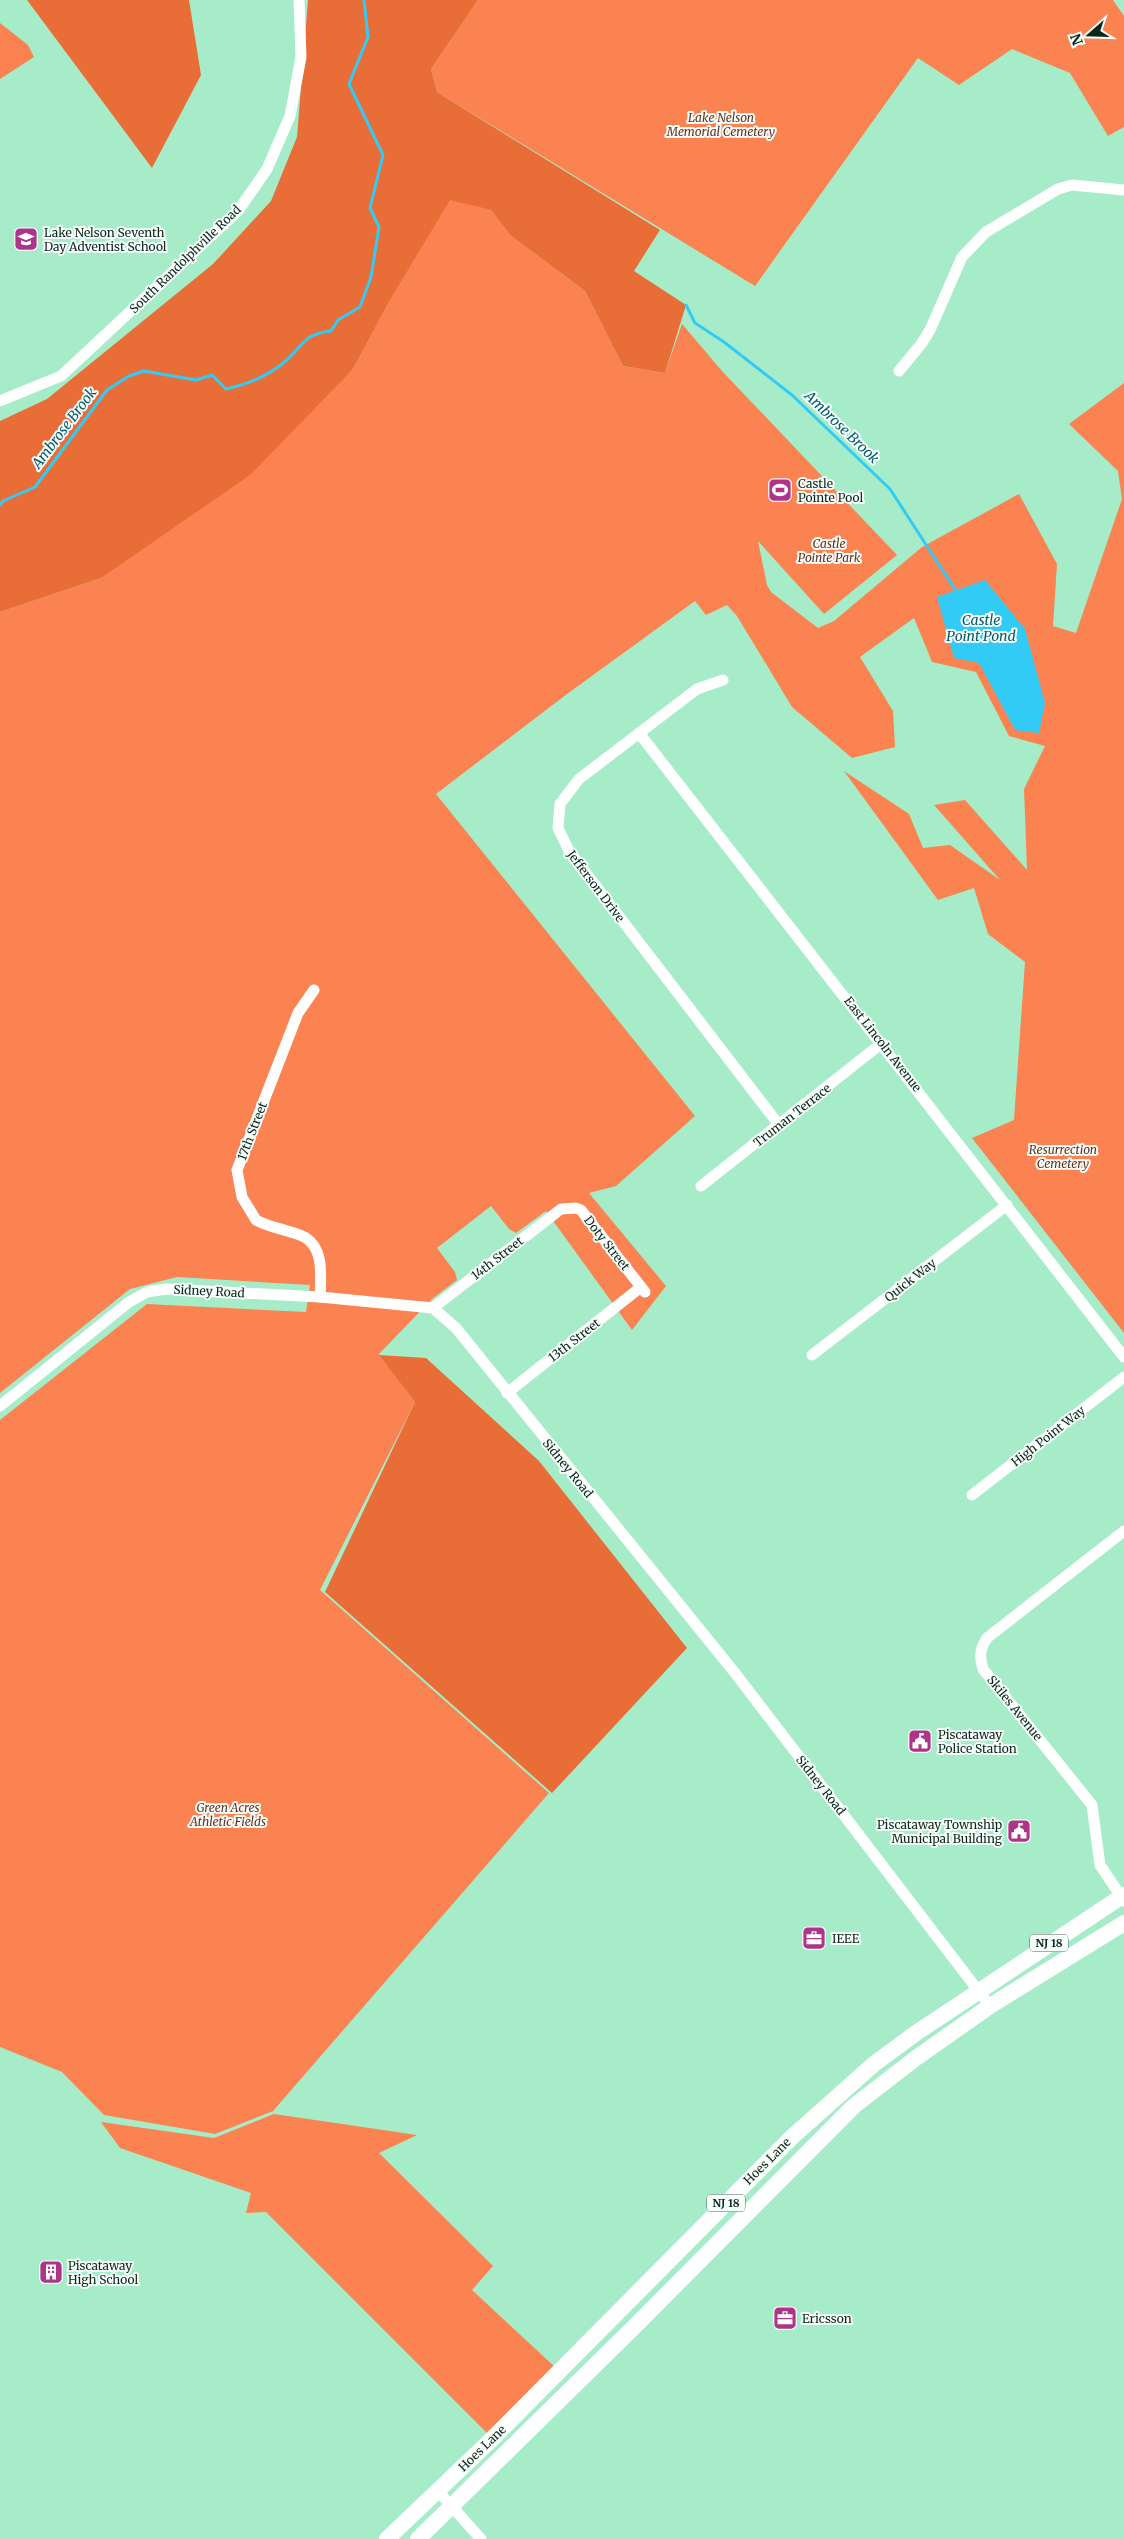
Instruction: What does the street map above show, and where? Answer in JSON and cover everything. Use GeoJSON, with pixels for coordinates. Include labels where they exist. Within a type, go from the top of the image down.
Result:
{"type":"FeatureCollection","features":[{"type":"Feature","properties":{"kind":"highway","name":"Hoes Lane"},"geometry":{"type":"LineString","coordinates":[[387,2539],[438,2491],[792,2137],[874,2064],[978,1989],[1123,1898]]}},
{"type":"Feature","properties":{"kind":"highway","name":"Hoes Lane"},"geometry":{"type":"LineString","coordinates":[[418,2539],[854,2106],[916,2058],[990,2006],[1124,1923]]}},
{"type":"Feature","properties":{"kind":"street","name":"South Randolphville Road"},"geometry":{"type":"LineString","coordinates":[[0,401],[61,376],[238,211],[267,169],[290,116],[301,57],[299,0]]}},
{"type":"Feature","properties":{"kind":"street"},"geometry":{"type":"LineString","coordinates":[[899,371],[930,330],[962,257],[986,232],[1058,189],[1072,184],[1124,190]]}},
{"type":"Feature","properties":{"kind":"street","name":"Jefferson Drive"},"geometry":{"type":"LineString","coordinates":[[723,680],[697,689],[579,779],[560,804],[558,828],[569,851],[779,1125]]}},
{"type":"Feature","properties":{"kind":"street","name":"East Lincoln Avenue"},"geometry":{"type":"LineString","coordinates":[[639,733],[882,1043],[1124,1357]]}},
{"type":"Feature","properties":{"kind":"street","name":"17th Street"},"geometry":{"type":"LineString","coordinates":[[314,990],[298,1013],[237,1170],[242,1197],[256,1220],[300,1234],[315,1247],[321,1269],[320,1297]]}},
{"type":"Feature","properties":{"kind":"street","name":"Truman Terrace"},"geometry":{"type":"LineString","coordinates":[[701,1186],[882,1043]]}},
{"type":"Feature","properties":{"kind":"street","name":"Quick Way"},"geometry":{"type":"LineString","coordinates":[[812,1356],[1007,1205]]}},
{"type":"Feature","properties":{"kind":"street","name":"Doty Street"},"geometry":{"type":"LineString","coordinates":[[561,1209],[576,1208],[581,1210],[643,1290]]}},
{"type":"Feature","properties":{"kind":"street","name":"14th Street"},"geometry":{"type":"LineString","coordinates":[[433,1308],[561,1209]]}},
{"type":"Feature","properties":{"kind":"street","name":"Sidney Road"},"geometry":{"type":"LineString","coordinates":[[0,1406],[128,1302],[147,1292],[166,1289],[320,1297],[433,1308],[456,1328],[735,1673],[990,2006]]}},
{"type":"Feature","properties":{"kind":"street","name":"13th Street"},"geometry":{"type":"LineString","coordinates":[[507,1393],[643,1290]]}},
{"type":"Feature","properties":{"kind":"street","name":"High Point Way"},"geometry":{"type":"LineString","coordinates":[[972,1496],[1124,1376]]}},
{"type":"Feature","properties":{"kind":"street","name":"Skiles Avenue"},"geometry":{"type":"LineString","coordinates":[[1123,1898],[1100,1865],[1092,1805],[984,1669],[980,1658],[982,1647],[987,1638],[1124,1531]]}},
{"type":"Feature","properties":{"kind":"street"},"geometry":{"type":"LineString","coordinates":[[438,2491],[482,2539]]}},
{"type":"Feature","properties":{"kind":"green space","name":"Lake Nelson Memorial Cemetery"},"geometry":{"type":"Polygon","coordinates":[[[478,0],[1113,0],[1124,16],[1124,127],[1108,136],[1070,73],[1012,49],[959,85],[918,58],[755,286],[437,92],[431,69],[478,0]]]}},
{"type":"Feature","properties":{"kind":"green space"},"geometry":{"type":"Polygon","coordinates":[[[0,23],[28,45],[34,57],[0,79],[0,23]]]}},
{"type":"Feature","properties":{"kind":"green space"},"geometry":{"type":"Polygon","coordinates":[[[450,199],[491,210],[510,235],[585,291],[623,366],[665,373],[682,324],[722,371],[897,555],[824,614],[758,541],[767,585],[771,592],[818,628],[834,621],[922,547],[1019,494],[1057,564],[1053,626],[1076,633],[1122,499],[1118,471],[1069,424],[1124,383],[1124,1333],[972,1138],[1014,1120],[1025,962],[988,934],[974,888],[938,900],[844,771],[909,814],[923,848],[950,845],[1000,880],[934,805],[965,800],[1027,870],[1024,789],[1045,746],[1009,736],[976,672],[932,662],[914,618],[860,657],[893,711],[895,747],[852,758],[792,707],[737,616],[727,605],[706,615],[695,601],[567,694],[436,794],[695,1116],[616,1186],[589,1193],[666,1286],[632,1330],[546,1211],[516,1233],[509,1229],[491,1206],[437,1248],[455,1272],[457,1280],[432,1299],[379,1354],[415,1402],[320,1590],[549,1793],[273,2111],[215,2134],[104,2115],[62,2072],[0,2047],[0,1420],[147,1304],[306,1312],[310,1285],[177,1277],[130,1289],[0,1393],[0,612],[101,578],[353,369],[389,302],[450,199]]]}},
{"type":"Feature","properties":{"kind":"green space"},"geometry":{"type":"Polygon","coordinates":[[[274,2114],[417,2135],[379,2153],[493,2266],[472,2290],[556,2368],[488,2434],[266,2212],[246,2213],[251,2193],[120,2148],[101,2122],[214,2138],[274,2114]]]}},
{"type":"Feature","properties":{"kind":"shaded area"},"geometry":{"type":"Polygon","coordinates":[[[27,0],[189,0],[201,75],[152,168],[27,0]]]}},
{"type":"Feature","properties":{"kind":"shaded area"},"geometry":{"type":"Polygon","coordinates":[[[308,0],[478,0],[431,69],[437,92],[660,230],[634,271],[686,305],[665,373],[623,366],[585,291],[510,235],[491,210],[450,200],[389,302],[353,369],[250,475],[101,578],[0,612],[0,421],[47,399],[213,264],[271,201],[297,137],[308,0]]]}},
{"type":"Feature","properties":{"kind":"shaded area"},"geometry":{"type":"Polygon","coordinates":[[[379,1355],[426,1358],[539,1461],[687,1648],[552,1793],[325,1592],[415,1402],[379,1355]]]}},
{"type":"Feature","properties":{"kind":"water","name":"Castle Pointe Pool"},"geometry":{"type":"Polygon","coordinates":[[[786,481],[790,489],[775,498],[770,490],[786,481]]]}},
{"type":"Feature","properties":{"kind":"water","name":"Castle Point Pond"},"geometry":{"type":"Polygon","coordinates":[[[985,580],[1025,629],[1045,703],[1039,733],[1015,730],[979,663],[954,658],[937,597],[985,580]]]}},
{"type":"Feature","properties":{"kind":"waterway","name":"Ambrose Brook"},"geometry":{"type":"LineString","coordinates":[[0,505],[3,501],[35,487],[107,390],[129,376],[144,371],[196,380],[212,375],[226,389],[241,385],[262,377],[275,369],[308,339],[314,335],[331,331],[338,320],[360,307],[371,277],[379,227],[370,208],[383,155],[349,84],[368,37],[364,0]]}},
{"type":"Feature","properties":{"kind":"waterway","name":"Ambrose Brook"},"geometry":{"type":"LineString","coordinates":[[686,305],[695,323],[724,342],[792,395],[890,489],[956,591]]}},
{"type":"Feature","properties":{"kind":"place","name":"Lake Nelson Seventh Day Adventist School"},"geometry":{"type":"Point","coordinates":[26,239]}},
{"type":"Feature","properties":{"kind":"place","name":"Castle Pointe Pool"},"geometry":{"type":"Point","coordinates":[780,490]}},
{"type":"Feature","properties":{"kind":"place","name":"Piscataway Police Station"},"geometry":{"type":"Point","coordinates":[920,1741]}},
{"type":"Feature","properties":{"kind":"place","name":"Piscataway Township Municipal Building"},"geometry":{"type":"Point","coordinates":[1019,1831]}},
{"type":"Feature","properties":{"kind":"place","name":"IEEE"},"geometry":{"type":"Point","coordinates":[814,1938]}},
{"type":"Feature","properties":{"kind":"place","name":"Piscataway High School"},"geometry":{"type":"Point","coordinates":[51,2272]}},
{"type":"Feature","properties":{"kind":"place","name":"Ericsson"},"geometry":{"type":"Point","coordinates":[785,2318]}},
{"type":"Feature","properties":{"kind":"park label","name":"Castle Pointe Park"},"geometry":{"type":"Point","coordinates":[829,550]}},
{"type":"Feature","properties":{"kind":"park label","name":"Resurrection Cemetery"},"geometry":{"type":"Point","coordinates":[1063,1156]}},
{"type":"Feature","properties":{"kind":"park label","name":"Green Acres Athletic Fields"},"geometry":{"type":"Point","coordinates":[228,1814]}}]}
